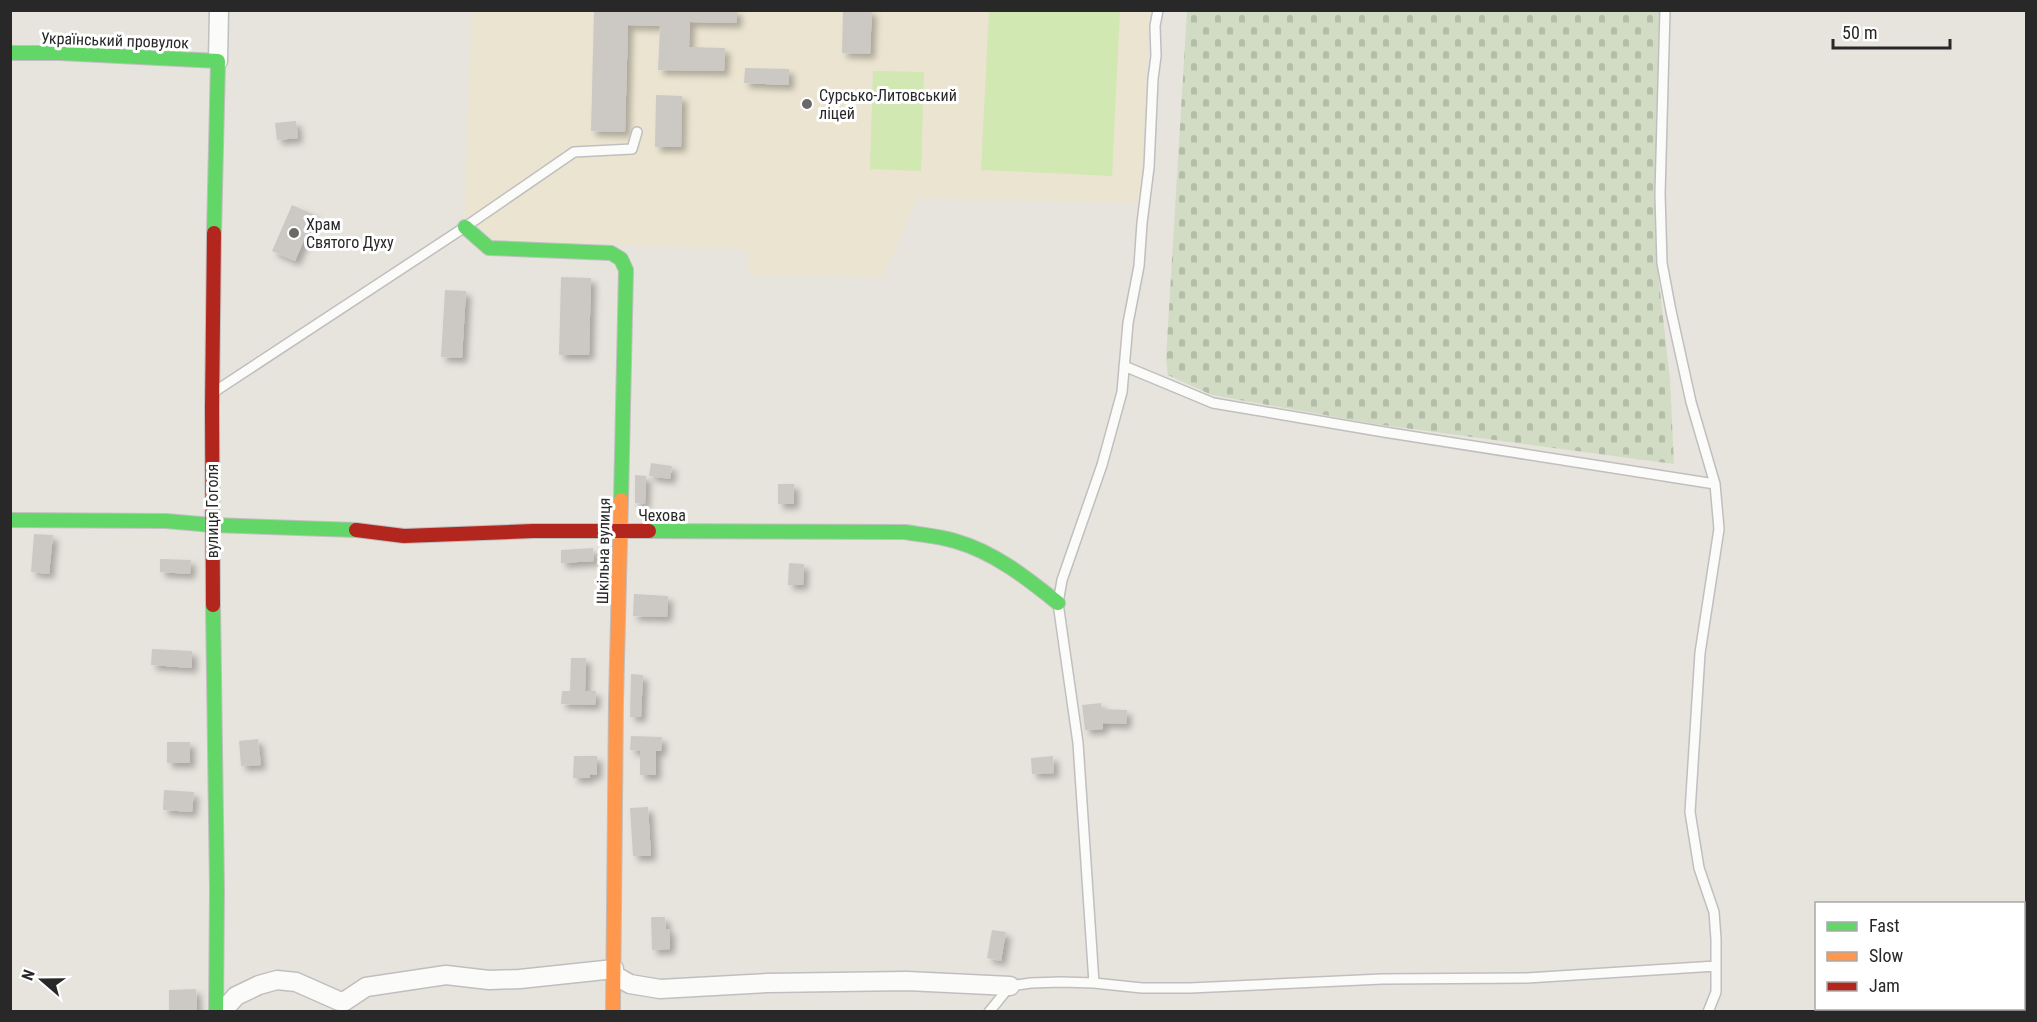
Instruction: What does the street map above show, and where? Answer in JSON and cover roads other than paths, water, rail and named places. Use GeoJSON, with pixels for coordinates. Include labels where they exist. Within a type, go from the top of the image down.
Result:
{"type":"FeatureCollection","features":[{"type":"Feature","properties":{"kind":"street","name":"вулиця Гоголя"},"geometry":{"type":"LineString","coordinates":[[216,1011],[218,915],[212,393],[219,10]]}},
{"type":"Feature","properties":{"kind":"street","name":"Український провулок"},"geometry":{"type":"LineString","coordinates":[[10,53],[60,53],[218,61]]}},
{"type":"Feature","properties":{"kind":"street","name":"Шкільна вулиця"},"geometry":{"type":"LineString","coordinates":[[465,227],[489,248],[605,252],[617,255],[626,270],[615,701],[613,1011]]}},
{"type":"Feature","properties":{"kind":"street","name":"Чехова"},"geometry":{"type":"LineString","coordinates":[[10,520],[165,521],[212,525],[346,529],[404,536],[533,531],[905,532],[963,543],[999,560],[1058,603]]}},
{"type":"Feature","properties":{"kind":"street"},"geometry":{"type":"LineString","coordinates":[[222,1011],[236,996],[259,985],[277,980],[296,982],[339,1001],[345,1001],[366,987],[446,975],[489,980],[614,972],[630,984],[660,989],[767,983],[907,981],[1010,987]]}},
{"type":"Feature","properties":{"kind":"lane"},"geometry":{"type":"LineString","coordinates":[[1094,983],[1078,743],[1058,603],[1062,580],[1102,465],[1122,392],[1128,323],[1139,266],[1149,167],[1156,56],[1155,26],[1158,10]]}},
{"type":"Feature","properties":{"kind":"lane"},"geometry":{"type":"LineString","coordinates":[[1665,10],[1660,194],[1662,263],[1691,402],[1715,484],[1719,529],[1700,653],[1690,812],[1699,868],[1714,912],[1716,992],[1708,1011]]}},
{"type":"Feature","properties":{"kind":"lane"},"geometry":{"type":"LineString","coordinates":[[212,393],[465,227],[574,152],[632,148],[637,132]]}},
{"type":"Feature","properties":{"kind":"lane"},"geometry":{"type":"LineString","coordinates":[[1124,366],[1213,403],[1715,484]]}},
{"type":"Feature","properties":{"kind":"lane"},"geometry":{"type":"LineString","coordinates":[[989,1011],[1010,987],[1031,983],[1094,983],[1142,988],[1190,988],[1382,979],[1527,978],[1716,966]]}},
{"type":"Feature","properties":{"kind":"place","name":"Сурсько-Литовський ліцей"},"geometry":{"type":"Point","coordinates":[807,104]}},
{"type":"Feature","properties":{"kind":"place","name":"Храм Святого Духу"},"geometry":{"type":"Point","coordinates":[294,233]}}]}
